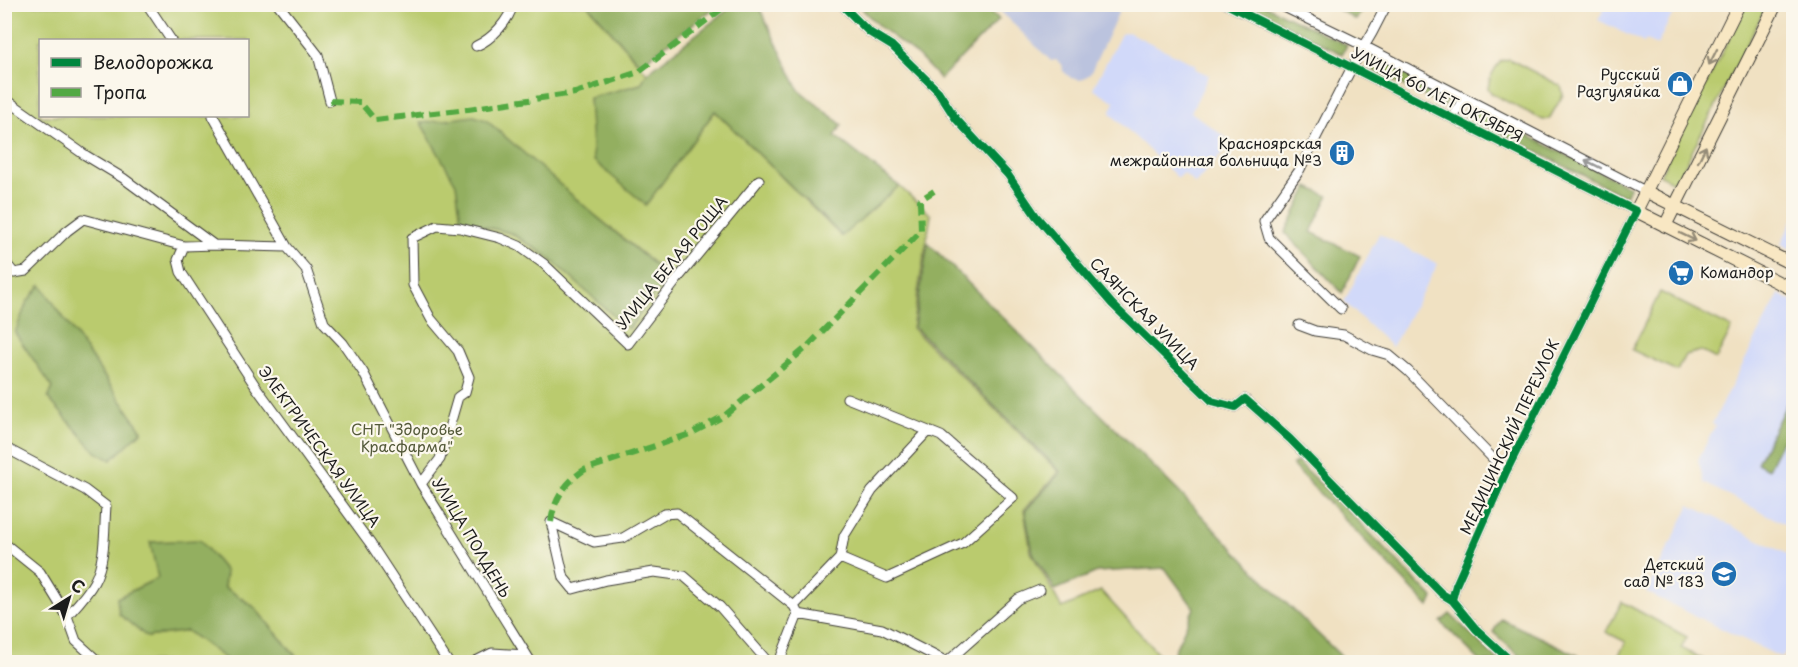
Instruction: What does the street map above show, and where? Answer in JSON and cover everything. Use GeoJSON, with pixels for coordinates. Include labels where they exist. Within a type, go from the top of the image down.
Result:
{"type":"FeatureCollection","features":[{"type":"Feature","properties":{"kind":"main road","name":"МЕДИЦИНСКИЙ ПЕРЕУЛОК"},"geometry":{"type":"LineString","coordinates":[[1636,211],[1739,4]]}},
{"type":"Feature","properties":{"kind":"main road"},"geometry":{"type":"LineString","coordinates":[[1665,226],[1776,4]]}},
{"type":"Feature","properties":{"kind":"main road","name":"УЛИЦА 60 ЛЕТ ОКТЯБРЯ"},"geometry":{"type":"LineString","coordinates":[[1646,191],[1794,265]]}},
{"type":"Feature","properties":{"kind":"main road","name":"УЛИЦА 60 ЛЕТ ОКТЯБРЯ"},"geometry":{"type":"LineString","coordinates":[[1636,211],[1794,290]]}},
{"type":"Feature","properties":{"kind":"street"},"geometry":{"type":"LineString","coordinates":[[147,4],[170,39]]}},
{"type":"Feature","properties":{"kind":"street"},"geometry":{"type":"LineString","coordinates":[[279,4],[318,55],[330,101]]}},
{"type":"Feature","properties":{"kind":"street"},"geometry":{"type":"LineString","coordinates":[[476,46],[487,41],[511,14],[513,4]]}},
{"type":"Feature","properties":{"kind":"street","name":"САЯНСКАЯ УЛИЦА"},"geometry":{"type":"LineString","coordinates":[[841,4],[868,32],[892,46],[938,91],[956,119],[1008,175],[1036,216],[1112,304],[1212,401],[1235,407],[1245,399],[1290,439],[1442,594],[1452,600]]}},
{"type":"Feature","properties":{"kind":"street","name":"УЛИЦА 60 ЛЕТ ОКТЯБРЯ"},"geometry":{"type":"LineString","coordinates":[[1226,4],[1636,211]]}},
{"type":"Feature","properties":{"kind":"street","name":"УЛИЦА 60 ЛЕТ ОКТЯБРЯ"},"geometry":{"type":"LineString","coordinates":[[1278,4],[1646,191]]}},
{"type":"Feature","properties":{"kind":"street"},"geometry":{"type":"LineString","coordinates":[[1341,309],[1269,238],[1264,221],[1299,171],[1387,4]]}},
{"type":"Feature","properties":{"kind":"street"},"geometry":{"type":"LineString","coordinates":[[4,98],[85,155],[123,178],[213,245]]}},
{"type":"Feature","properties":{"kind":"street"},"geometry":{"type":"LineString","coordinates":[[1453,119],[1462,98]]}},
{"type":"Feature","properties":{"kind":"street","name":"УЛИЦА ПОЛДЕНЬ"},"geometry":{"type":"LineString","coordinates":[[214,117],[287,247],[306,269],[324,323],[363,372],[421,484],[528,659]]}},
{"type":"Feature","properties":{"kind":"street","name":"УЛИЦА БЕЛАЯ РОЩА"},"geometry":{"type":"LineString","coordinates":[[421,484],[440,459],[458,397],[465,392],[469,377],[458,351],[431,319],[413,285],[412,238],[437,226],[460,228],[500,238],[519,246],[544,264],[628,344],[679,277],[759,180]]}},
{"type":"Feature","properties":{"kind":"street","name":"МЕДИЦИНСКИЙ ПЕРЕУЛОК"},"geometry":{"type":"LineString","coordinates":[[1452,600],[1456,585],[1506,472],[1636,211]]}},
{"type":"Feature","properties":{"kind":"street"},"geometry":{"type":"LineString","coordinates":[[4,261],[14,273],[26,271],[67,231],[83,219],[184,246],[287,247]]}},
{"type":"Feature","properties":{"kind":"street","name":"ЭЛЕКТРИЧЕСКАЯ УЛИЦА"},"geometry":{"type":"LineString","coordinates":[[184,246],[178,260],[181,272],[256,387],[370,543],[448,663]]}},
{"type":"Feature","properties":{"kind":"street"},"geometry":{"type":"LineString","coordinates":[[1299,325],[1315,331],[1344,335],[1371,350],[1389,355],[1408,371],[1506,472]]}},
{"type":"Feature","properties":{"kind":"street"},"geometry":{"type":"LineString","coordinates":[[840,558],[887,578],[963,543],[1013,498],[941,436],[847,398]]}},
{"type":"Feature","properties":{"kind":"street"},"geometry":{"type":"LineString","coordinates":[[779,663],[796,610],[840,558],[844,536],[872,491],[928,431]]}},
{"type":"Feature","properties":{"kind":"street"},"geometry":{"type":"LineString","coordinates":[[4,447],[85,489],[106,506],[102,560],[86,594],[67,616]]}},
{"type":"Feature","properties":{"kind":"street"},"geometry":{"type":"LineString","coordinates":[[768,663],[720,607],[684,576],[654,572],[606,580],[573,589],[564,578],[551,522],[594,542],[623,538],[664,514],[677,513],[796,610],[882,629],[948,662],[1018,599],[1040,590]]}},
{"type":"Feature","properties":{"kind":"street"},"geometry":{"type":"LineString","coordinates":[[4,543],[40,572],[67,616],[76,641],[99,663]]}},
{"type":"Feature","properties":{"kind":"street"},"geometry":{"type":"LineString","coordinates":[[1452,600],[1476,630],[1512,663]]}},
{"type":"Feature","properties":{"kind":"street"},"geometry":{"type":"LineString","coordinates":[[474,663],[492,653],[528,659]]}},
{"type":"Feature","properties":{"kind":"shaded area"},"geometry":{"type":"Polygon","coordinates":[[[1606,4],[1681,5],[1671,17],[1657,45],[1646,40],[1644,43],[1598,20],[1606,4]]]}},
{"type":"Feature","properties":{"kind":"shaded area"},"geometry":{"type":"Polygon","coordinates":[[[994,5],[1122,5],[1090,74],[1081,80],[1071,78],[1063,71],[1062,65],[1056,60],[1051,61],[994,5]]]}},
{"type":"Feature","properties":{"kind":"shaded area"},"geometry":{"type":"Polygon","coordinates":[[[1128,32],[1196,65],[1195,69],[1209,75],[1191,112],[1232,142],[1195,184],[1184,173],[1178,178],[1110,113],[1115,102],[1093,88],[1121,34],[1128,32]]]}},
{"type":"Feature","properties":{"kind":"shaded area"},"geometry":{"type":"Polygon","coordinates":[[[1793,218],[1793,250],[1781,244],[1793,218]]]}},
{"type":"Feature","properties":{"kind":"shaded area"},"geometry":{"type":"Polygon","coordinates":[[[1379,234],[1438,264],[1392,347],[1344,302],[1379,234]]]}},
{"type":"Feature","properties":{"kind":"shaded area"},"geometry":{"type":"Polygon","coordinates":[[[1779,294],[1793,302],[1793,528],[1704,483],[1698,460],[1715,426],[1712,424],[1779,294]]]}},
{"type":"Feature","properties":{"kind":"shaded area","name":"Детский сад № 183"},"geometry":{"type":"Polygon","coordinates":[[[1690,505],[1793,557],[1793,637],[1782,658],[1646,592],[1690,505]]]}},
{"type":"Feature","properties":{"kind":"green space"},"geometry":{"type":"Polygon","coordinates":[[[735,4],[758,5],[799,90],[842,125],[835,136],[899,186],[842,236],[715,111],[646,205],[593,160],[589,98],[641,84],[647,73],[735,4]]]}},
{"type":"Feature","properties":{"kind":"green space","name":"СНТ \"Здоровье Красфарма\""},"geometry":{"type":"Polygon","coordinates":[[[4,5],[588,5],[647,73],[641,84],[589,99],[645,205],[715,111],[841,236],[899,186],[931,215],[912,328],[1059,472],[1024,510],[1031,552],[1062,608],[1101,591],[1166,662],[301,662],[253,606],[224,587],[158,578],[117,598],[147,637],[187,631],[230,662],[5,662],[4,5]],[[421,123],[457,184],[461,221],[511,233],[547,256],[629,329],[669,276],[597,217],[421,123]],[[53,388],[48,398],[96,451],[111,459],[142,431],[53,388]]]}},
{"type":"Feature","properties":{"kind":"green space"},"geometry":{"type":"Polygon","coordinates":[[[588,5],[718,5],[640,64],[588,5]]]}},
{"type":"Feature","properties":{"kind":"green space"},"geometry":{"type":"Polygon","coordinates":[[[858,5],[984,5],[999,19],[940,79],[918,56],[880,27],[858,5]]]}},
{"type":"Feature","properties":{"kind":"green space"},"geometry":{"type":"Polygon","coordinates":[[[1243,5],[1264,5],[1347,45],[1342,54],[1243,5]]]}},
{"type":"Feature","properties":{"kind":"green space"},"geometry":{"type":"Polygon","coordinates":[[[1331,5],[1365,5],[1356,20],[1331,5]]]}},
{"type":"Feature","properties":{"kind":"green space"},"geometry":{"type":"Polygon","coordinates":[[[1746,5],[1767,5],[1676,183],[1660,175],[1746,5]]]}},
{"type":"Feature","properties":{"kind":"green space"},"geometry":{"type":"Polygon","coordinates":[[[1374,56],[1450,95],[1444,106],[1368,68],[1374,56]]]}},
{"type":"Feature","properties":{"kind":"green space"},"geometry":{"type":"Polygon","coordinates":[[[1509,59],[1561,86],[1563,95],[1549,119],[1543,120],[1492,94],[1488,88],[1496,67],[1501,61],[1509,59]]]}},
{"type":"Feature","properties":{"kind":"green space"},"geometry":{"type":"Polygon","coordinates":[[[1467,105],[1630,187],[1625,197],[1463,114],[1467,105]]]}},
{"type":"Feature","properties":{"kind":"green space"},"geometry":{"type":"Polygon","coordinates":[[[474,116],[486,120],[669,277],[628,329],[547,256],[511,233],[461,221],[456,184],[421,123],[474,116]]]}},
{"type":"Feature","properties":{"kind":"green space"},"geometry":{"type":"Polygon","coordinates":[[[1308,187],[1328,196],[1311,232],[1360,256],[1342,293],[1285,233],[1308,187]]]}},
{"type":"Feature","properties":{"kind":"green space"},"geometry":{"type":"Polygon","coordinates":[[[928,243],[1347,662],[1187,662],[1174,652],[1194,608],[1165,568],[1097,572],[1055,590],[1033,553],[1025,511],[1061,472],[914,327],[928,243]]]}},
{"type":"Feature","properties":{"kind":"green space"},"geometry":{"type":"Polygon","coordinates":[[[41,285],[142,431],[111,460],[96,452],[48,398],[53,388],[15,333],[27,302],[41,285]]]}},
{"type":"Feature","properties":{"kind":"green space"},"geometry":{"type":"Polygon","coordinates":[[[1660,292],[1732,328],[1716,359],[1701,351],[1685,355],[1677,371],[1632,350],[1660,292]]]}},
{"type":"Feature","properties":{"kind":"green space"},"geometry":{"type":"Polygon","coordinates":[[[1793,391],[1793,424],[1791,423],[1768,469],[1757,463],[1793,391]]]}},
{"type":"Feature","properties":{"kind":"green space"},"geometry":{"type":"Polygon","coordinates":[[[1297,462],[1337,499],[1433,598],[1429,607],[1292,465],[1297,462]]]}},
{"type":"Feature","properties":{"kind":"green space"},"geometry":{"type":"Polygon","coordinates":[[[200,540],[226,572],[224,587],[253,606],[301,662],[230,662],[187,631],[147,637],[119,614],[117,598],[158,578],[150,542],[200,540]]]}},
{"type":"Feature","properties":{"kind":"green space"},"geometry":{"type":"Polygon","coordinates":[[[1622,602],[1687,637],[1681,648],[1708,662],[1615,662],[1626,642],[1606,632],[1622,602]]]}},
{"type":"Feature","properties":{"kind":"green space"},"geometry":{"type":"Polygon","coordinates":[[[1450,614],[1500,662],[1481,662],[1441,622],[1450,614]]]}},
{"type":"Feature","properties":{"kind":"green space"},"geometry":{"type":"Polygon","coordinates":[[[1501,619],[1586,659],[1583,662],[1526,662],[1493,632],[1501,619]]]}},
{"type":"Feature","properties":{"kind":"marked path"},"geometry":{"type":"LineString","coordinates":[[330,101],[360,102],[375,120],[575,93],[639,72],[728,4]]}},
{"type":"Feature","properties":{"kind":"marked path"},"geometry":{"type":"LineString","coordinates":[[551,522],[562,492],[571,480],[584,470],[690,434],[724,416],[806,348],[921,231],[920,200],[934,191]]}},
{"type":"Feature","properties":{"kind":"cycle path"},"geometry":{"type":"LineString","coordinates":[[841,4],[869,32],[892,46],[938,91],[956,119],[1008,175],[1036,216],[1112,304],[1212,401],[1235,407],[1245,399],[1290,439],[1442,594],[1452,600],[1476,629],[1512,662]]}},
{"type":"Feature","properties":{"kind":"cycle path"},"geometry":{"type":"LineString","coordinates":[[1226,4],[1636,211],[1506,472],[1456,585],[1452,600]]}},
{"type":"Feature","properties":{"kind":"place","name":"Русский Разгуляйка"},"geometry":{"type":"Point","coordinates":[1680,84]}},
{"type":"Feature","properties":{"kind":"place","name":"Красноярская межрайонная больница №3"},"geometry":{"type":"Point","coordinates":[1342,153]}},
{"type":"Feature","properties":{"kind":"place","name":"Командор"},"geometry":{"type":"Point","coordinates":[1681,273]}},
{"type":"Feature","properties":{"kind":"place","name":"Детский сад № 183"},"geometry":{"type":"Point","coordinates":[1724,574]}}]}
